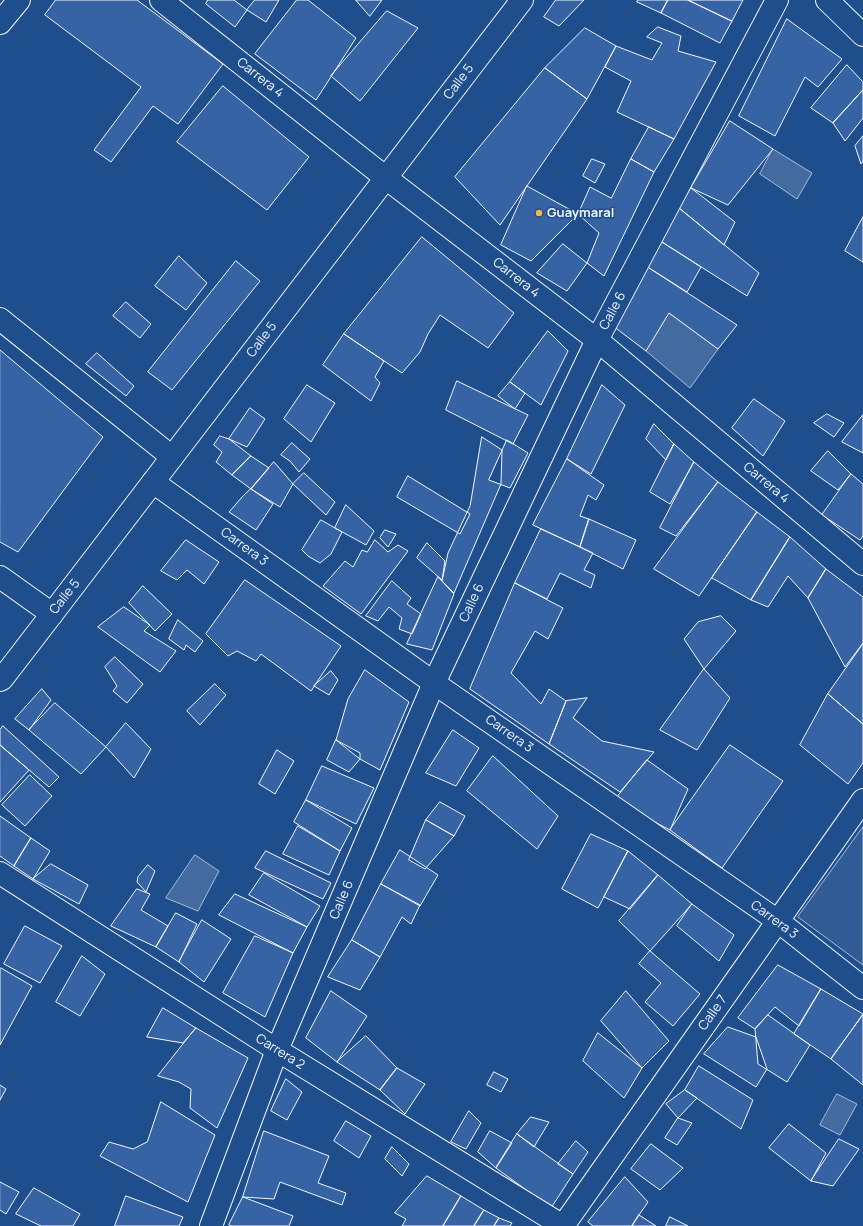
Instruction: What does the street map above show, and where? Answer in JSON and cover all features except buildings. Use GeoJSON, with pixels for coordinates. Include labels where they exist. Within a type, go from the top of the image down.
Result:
{"type":"FeatureCollection","features":[{"type":"Feature","properties":{"kind":"main road"},"geometry":{"type":"LineString","coordinates":[[0,23],[19,0]]}},
{"type":"Feature","properties":{"kind":"main road","name":"Carrera 4"},"geometry":{"type":"LineString","coordinates":[[161,0],[386,178],[597,340],[863,564]]}},
{"type":"Feature","properties":{"kind":"main road","name":"Calle 5"},"geometry":{"type":"LineString","coordinates":[[1,679],[522,0]]}},
{"type":"Feature","properties":{"kind":"main road","name":"Calle 6"},"geometry":{"type":"LineString","coordinates":[[211,1226],[277,1050],[434,683],[597,340],[777,0]]}},
{"type":"Feature","properties":{"kind":"main road"},"geometry":{"type":"LineString","coordinates":[[827,0],[863,35]]}},
{"type":"Feature","properties":{"kind":"main road"},"geometry":{"type":"LineString","coordinates":[[0,319],[172,457]]}},
{"type":"Feature","properties":{"kind":"main road","name":"Carrera 3"},"geometry":{"type":"LineString","coordinates":[[153,482],[434,683],[778,921],[863,988]]}},
{"type":"Feature","properties":{"kind":"main road"},"geometry":{"type":"LineString","coordinates":[[0,576],[52,614]]}},
{"type":"Feature","properties":{"kind":"main road","name":"Calle 7"},"geometry":{"type":"LineString","coordinates":[[563,1226],[863,800]]}},
{"type":"Feature","properties":{"kind":"main road","name":"Carrera 2"},"geometry":{"type":"LineString","coordinates":[[0,873],[277,1050],[563,1226]]}},
{"type":"Feature","properties":{"kind":"shaded area"},"geometry":{"type":"Polygon","coordinates":[[[773,149],[812,173],[797,199],[760,174],[773,149]]]}},
{"type":"Feature","properties":{"kind":"shaded area"},"geometry":{"type":"Polygon","coordinates":[[[669,313],[718,349],[690,388],[646,351],[669,313]]]}},
{"type":"Feature","properties":{"kind":"shaded area"},"geometry":{"type":"Polygon","coordinates":[[[863,827],[863,965],[798,917],[863,827]]]}},
{"type":"Feature","properties":{"kind":"shaded area"},"geometry":{"type":"Polygon","coordinates":[[[195,855],[219,871],[198,911],[166,898],[195,855]]]}},
{"type":"Feature","properties":{"kind":"shaded area"},"geometry":{"type":"Polygon","coordinates":[[[837,1094],[857,1104],[840,1135],[820,1125],[837,1094]]]}},
{"type":"Feature","properties":{"kind":"place","name":"Guaymaral"},"geometry":{"type":"Point","coordinates":[539,213]}}]}
